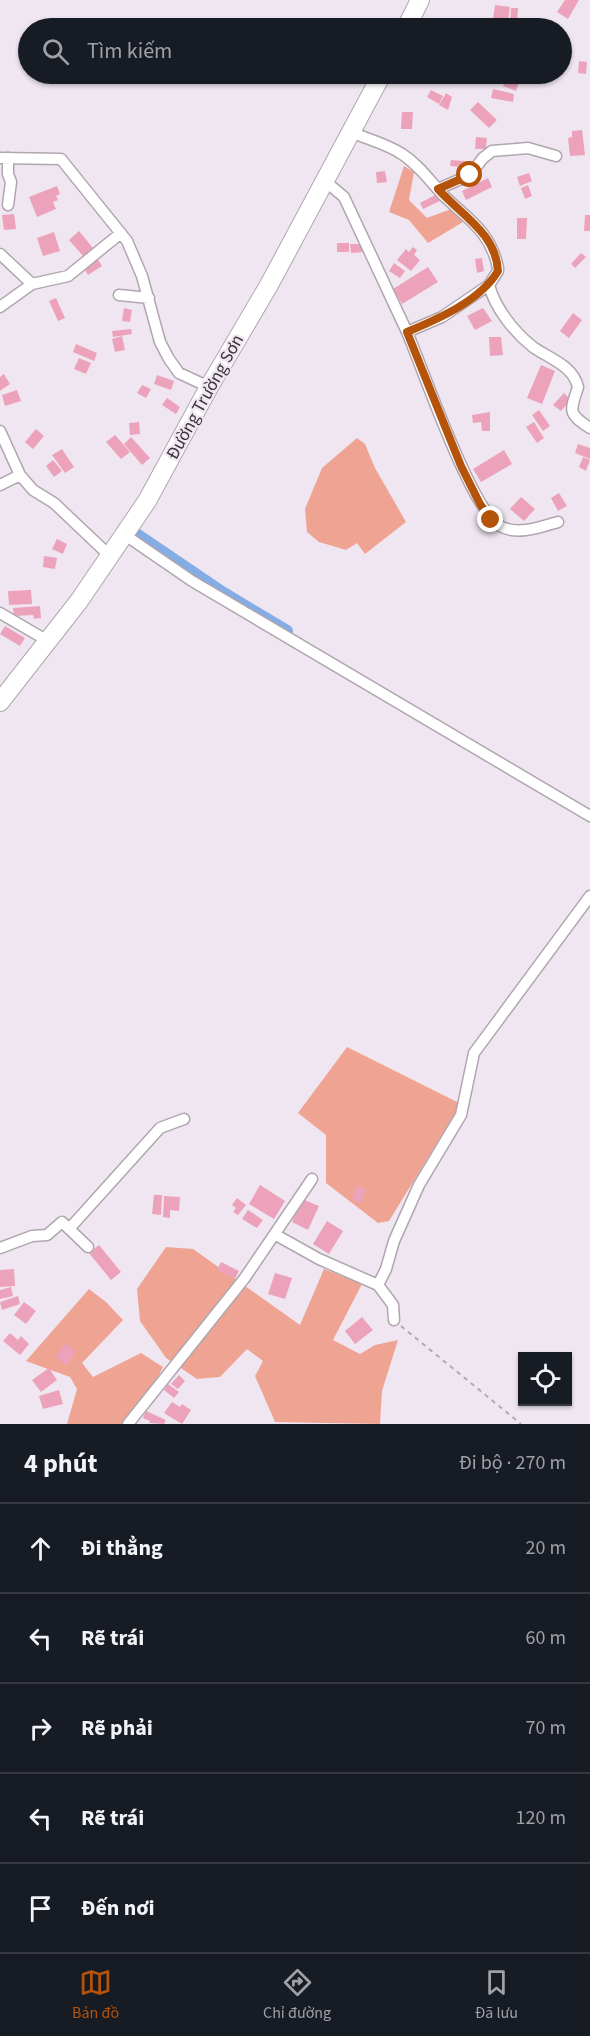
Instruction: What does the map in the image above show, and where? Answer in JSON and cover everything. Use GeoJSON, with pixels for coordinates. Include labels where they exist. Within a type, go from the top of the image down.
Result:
{"type":"FeatureCollection","features":[{"type":"Feature","properties":{"kind":"highway"},"geometry":{"type":"LineString","coordinates":[[411,18],[420,0]]}},
{"type":"Feature","properties":{"kind":"highway","name":"Đường Trường Sơn"},"geometry":{"type":"LineString","coordinates":[[0,702],[111,557],[147,501],[209,387],[269,285],[377,84]]}},
{"type":"Feature","properties":{"kind":"street"},"geometry":{"type":"LineString","coordinates":[[351,132],[400,152],[418,165],[438,189],[474,223],[489,242],[496,259],[498,271],[489,285],[442,318],[407,332]]}},
{"type":"Feature","properties":{"kind":"street"},"geometry":{"type":"LineString","coordinates":[[438,189],[470,175],[483,158],[492,151],[520,147],[533,148],[556,156]]}},
{"type":"Feature","properties":{"kind":"street"},"geometry":{"type":"LineString","coordinates":[[8,205],[11,182],[4,158],[61,159],[127,241],[148,298],[160,342],[169,358],[179,373],[209,387]]}},
{"type":"Feature","properties":{"kind":"street"},"geometry":{"type":"LineString","coordinates":[[325,181],[344,197],[407,332],[461,466],[480,504],[491,520],[499,526],[514,530],[532,529],[558,522]]}},
{"type":"Feature","properties":{"kind":"street"},"geometry":{"type":"LineString","coordinates":[[0,307],[32,284],[68,276],[121,233]]}},
{"type":"Feature","properties":{"kind":"street"},"geometry":{"type":"LineString","coordinates":[[0,254],[32,284]]}},
{"type":"Feature","properties":{"kind":"street"},"geometry":{"type":"LineString","coordinates":[[489,285],[492,296],[516,332],[535,348],[559,362],[576,380],[578,387],[572,403],[572,413],[575,419],[590,428]]}},
{"type":"Feature","properties":{"kind":"street"},"geometry":{"type":"LineString","coordinates":[[119,294],[148,298]]}},
{"type":"Feature","properties":{"kind":"street"},"geometry":{"type":"LineString","coordinates":[[0,431],[20,475],[33,490],[54,503],[111,557]]}},
{"type":"Feature","properties":{"kind":"street"},"geometry":{"type":"LineString","coordinates":[[0,485],[20,475]]}},
{"type":"Feature","properties":{"kind":"street"},"geometry":{"type":"LineString","coordinates":[[125,535],[192,581],[590,816]]}},
{"type":"Feature","properties":{"kind":"street"},"geometry":{"type":"LineString","coordinates":[[0,613],[48,641]]}},
{"type":"Feature","properties":{"kind":"street"},"geometry":{"type":"LineString","coordinates":[[378,1285],[418,1185],[461,1115],[474,1053],[590,896]]}},
{"type":"Feature","properties":{"kind":"street"},"geometry":{"type":"LineString","coordinates":[[69,1229],[160,1128],[184,1119]]}},
{"type":"Feature","properties":{"kind":"street"},"geometry":{"type":"LineString","coordinates":[[128,1424],[244,1280],[312,1179]]}},
{"type":"Feature","properties":{"kind":"street"},"geometry":{"type":"LineString","coordinates":[[0,1248],[32,1236],[47,1235],[62,1222],[88,1247]]}},
{"type":"Feature","properties":{"kind":"street"},"geometry":{"type":"LineString","coordinates":[[276,1235],[319,1259],[378,1285],[393,1305],[394,1320]]}},
{"type":"Feature","properties":{"kind":"path"},"geometry":{"type":"LineString","coordinates":[[394,1320],[521,1424]]}},
{"type":"Feature","properties":{"kind":"shaded area"},"geometry":{"type":"Polygon","coordinates":[[[404,166],[414,172],[409,200],[427,218],[451,209],[463,222],[428,243],[409,220],[389,212],[404,166]]]}},
{"type":"Feature","properties":{"kind":"shaded area"},"geometry":{"type":"Polygon","coordinates":[[[357,438],[365,444],[375,468],[406,522],[365,554],[357,543],[346,550],[319,542],[307,532],[305,509],[322,468],[357,438]]]}},
{"type":"Feature","properties":{"kind":"shaded area"},"geometry":{"type":"Polygon","coordinates":[[[347,1047],[461,1104],[389,1221],[378,1223],[326,1183],[326,1135],[298,1113],[347,1047]]]}},
{"type":"Feature","properties":{"kind":"shaded area"},"geometry":{"type":"Polygon","coordinates":[[[166,1247],[193,1249],[300,1325],[324,1269],[362,1284],[333,1340],[360,1354],[375,1345],[398,1340],[382,1391],[380,1424],[275,1422],[255,1376],[263,1361],[247,1349],[220,1377],[197,1379],[166,1358],[140,1321],[137,1289],[166,1247]]]}},
{"type":"Feature","properties":{"kind":"shaded area"},"geometry":{"type":"Polygon","coordinates":[[[89,1289],[106,1302],[123,1320],[82,1363],[93,1377],[141,1353],[163,1367],[133,1424],[67,1424],[77,1389],[70,1377],[26,1361],[89,1289]]]}},
{"type":"Feature","properties":{"kind":"building"},"geometry":{"type":"Polygon","coordinates":[[[565,0],[579,0],[569,18],[557,12],[565,0]]]}},
{"type":"Feature","properties":{"kind":"building"},"geometry":{"type":"Polygon","coordinates":[[[495,5],[510,7],[508,18],[493,18],[495,5]]]}},
{"type":"Feature","properties":{"kind":"building"},"geometry":{"type":"Polygon","coordinates":[[[511,8],[518,8],[517,18],[510,18],[511,8]]]}},
{"type":"Feature","properties":{"kind":"building"},"geometry":{"type":"Polygon","coordinates":[[[579,61],[587,62],[586,74],[578,73],[579,61]]]}},
{"type":"Feature","properties":{"kind":"building"},"geometry":{"type":"Polygon","coordinates":[[[504,84],[518,84],[516,91],[503,86],[504,84]]]}},
{"type":"Feature","properties":{"kind":"building"},"geometry":{"type":"Polygon","coordinates":[[[493,89],[514,94],[513,102],[491,98],[493,89]]]}},
{"type":"Feature","properties":{"kind":"building"},"geometry":{"type":"Polygon","coordinates":[[[431,90],[443,96],[439,104],[427,97],[431,90]]]}},
{"type":"Feature","properties":{"kind":"building"},"geometry":{"type":"Polygon","coordinates":[[[446,93],[452,97],[448,110],[439,105],[446,93]]]}},
{"type":"Feature","properties":{"kind":"building"},"geometry":{"type":"Polygon","coordinates":[[[478,102],[497,120],[489,128],[470,110],[478,102]]]}},
{"type":"Feature","properties":{"kind":"building"},"geometry":{"type":"Polygon","coordinates":[[[402,112],[413,112],[412,129],[401,129],[402,112]]]}},
{"type":"Feature","properties":{"kind":"building"},"geometry":{"type":"Polygon","coordinates":[[[582,130],[585,155],[570,156],[568,138],[572,137],[572,131],[582,130]]]}},
{"type":"Feature","properties":{"kind":"building"},"geometry":{"type":"Polygon","coordinates":[[[476,137],[487,138],[486,149],[475,149],[476,137]]]}},
{"type":"Feature","properties":{"kind":"building"},"geometry":{"type":"Polygon","coordinates":[[[451,160],[476,162],[475,168],[450,166],[451,160]]]}},
{"type":"Feature","properties":{"kind":"building"},"geometry":{"type":"Polygon","coordinates":[[[385,171],[387,182],[377,183],[376,172],[385,171]]]}},
{"type":"Feature","properties":{"kind":"building"},"geometry":{"type":"Polygon","coordinates":[[[529,173],[532,181],[520,186],[517,177],[529,173]]]}},
{"type":"Feature","properties":{"kind":"building"},"geometry":{"type":"Polygon","coordinates":[[[488,178],[492,187],[466,200],[462,191],[488,178]]]}},
{"type":"Feature","properties":{"kind":"building"},"geometry":{"type":"Polygon","coordinates":[[[528,185],[532,196],[525,199],[521,188],[528,185]]]}},
{"type":"Feature","properties":{"kind":"building"},"geometry":{"type":"Polygon","coordinates":[[[57,186],[60,194],[56,196],[58,200],[53,202],[56,209],[37,217],[29,197],[57,186]]]}},
{"type":"Feature","properties":{"kind":"building"},"geometry":{"type":"Polygon","coordinates":[[[437,194],[440,201],[423,209],[420,203],[437,194]]]}},
{"type":"Feature","properties":{"kind":"building"},"geometry":{"type":"Polygon","coordinates":[[[14,214],[16,229],[4,230],[2,215],[14,214]]]}},
{"type":"Feature","properties":{"kind":"building"},"geometry":{"type":"Polygon","coordinates":[[[585,215],[590,215],[590,231],[584,231],[585,215]]]}},
{"type":"Feature","properties":{"kind":"building"},"geometry":{"type":"Polygon","coordinates":[[[517,218],[527,218],[526,239],[517,239],[517,218]]]}},
{"type":"Feature","properties":{"kind":"building"},"geometry":{"type":"Polygon","coordinates":[[[79,231],[93,248],[83,256],[69,240],[79,231]]]}},
{"type":"Feature","properties":{"kind":"building"},"geometry":{"type":"Polygon","coordinates":[[[54,232],[60,251],[43,256],[37,238],[54,232]]]}},
{"type":"Feature","properties":{"kind":"building"},"geometry":{"type":"Polygon","coordinates":[[[337,243],[349,243],[349,252],[337,252],[337,243]]]}},
{"type":"Feature","properties":{"kind":"building"},"geometry":{"type":"Polygon","coordinates":[[[350,244],[363,244],[363,252],[351,253],[350,244]]]}},
{"type":"Feature","properties":{"kind":"building"},"geometry":{"type":"Polygon","coordinates":[[[413,247],[417,250],[414,255],[420,260],[411,271],[397,260],[406,249],[409,252],[413,247]]]}},
{"type":"Feature","properties":{"kind":"building"},"geometry":{"type":"Polygon","coordinates":[[[581,253],[586,257],[575,268],[571,264],[581,253]]]}},
{"type":"Feature","properties":{"kind":"building"},"geometry":{"type":"Polygon","coordinates":[[[97,258],[102,266],[88,275],[83,267],[97,258]]]}},
{"type":"Feature","properties":{"kind":"building"},"geometry":{"type":"Polygon","coordinates":[[[482,258],[484,271],[477,273],[475,259],[482,258]]]}},
{"type":"Feature","properties":{"kind":"building"},"geometry":{"type":"Polygon","coordinates":[[[394,263],[405,271],[400,278],[389,271],[394,263]]]}},
{"type":"Feature","properties":{"kind":"building"},"geometry":{"type":"Polygon","coordinates":[[[428,267],[438,282],[402,304],[393,289],[428,267]]]}},
{"type":"Feature","properties":{"kind":"building"},"geometry":{"type":"Polygon","coordinates":[[[56,298],[65,318],[58,321],[49,301],[56,298]]]}},
{"type":"Feature","properties":{"kind":"building"},"geometry":{"type":"Polygon","coordinates":[[[124,308],[132,310],[130,322],[122,321],[124,308]]]}},
{"type":"Feature","properties":{"kind":"building"},"geometry":{"type":"Polygon","coordinates":[[[483,308],[492,321],[475,330],[467,316],[483,308]]]}},
{"type":"Feature","properties":{"kind":"building"},"geometry":{"type":"Polygon","coordinates":[[[573,313],[582,320],[569,338],[560,331],[573,313]]]}},
{"type":"Feature","properties":{"kind":"building"},"geometry":{"type":"Polygon","coordinates":[[[131,329],[132,334],[113,337],[112,331],[131,329]]]}},
{"type":"Feature","properties":{"kind":"building"},"geometry":{"type":"Polygon","coordinates":[[[122,336],[125,350],[115,352],[112,339],[122,336]]]}},
{"type":"Feature","properties":{"kind":"building"},"geometry":{"type":"Polygon","coordinates":[[[489,337],[501,337],[503,355],[490,356],[489,337]]]}},
{"type":"Feature","properties":{"kind":"building"},"geometry":{"type":"Polygon","coordinates":[[[76,344],[97,353],[94,361],[73,352],[76,344]]]}},
{"type":"Feature","properties":{"kind":"building"},"geometry":{"type":"Polygon","coordinates":[[[79,358],[91,363],[86,374],[74,369],[79,358]]]}},
{"type":"Feature","properties":{"kind":"building"},"geometry":{"type":"Polygon","coordinates":[[[541,365],[555,371],[542,404],[527,398],[541,365]]]}},
{"type":"Feature","properties":{"kind":"building"},"geometry":{"type":"Polygon","coordinates":[[[4,374],[10,384],[0,391],[0,377],[4,374]]]}},
{"type":"Feature","properties":{"kind":"building"},"geometry":{"type":"Polygon","coordinates":[[[157,375],[174,381],[171,390],[154,384],[157,375]]]}},
{"type":"Feature","properties":{"kind":"building"},"geometry":{"type":"Polygon","coordinates":[[[142,385],[151,389],[146,398],[137,393],[142,385]]]}},
{"type":"Feature","properties":{"kind":"building"},"geometry":{"type":"Polygon","coordinates":[[[17,390],[21,401],[5,406],[2,395],[17,390]]]}},
{"type":"Feature","properties":{"kind":"building"},"geometry":{"type":"Polygon","coordinates":[[[564,393],[571,400],[561,411],[553,405],[564,393]]]}},
{"type":"Feature","properties":{"kind":"building"},"geometry":{"type":"Polygon","coordinates":[[[167,398],[180,407],[176,414],[162,405],[167,398]]]}},
{"type":"Feature","properties":{"kind":"building"},"geometry":{"type":"Polygon","coordinates":[[[539,410],[550,426],[543,431],[532,415],[539,410]]]}},
{"type":"Feature","properties":{"kind":"building"},"geometry":{"type":"Polygon","coordinates":[[[490,412],[490,431],[482,431],[481,422],[473,423],[472,415],[490,412]]]}},
{"type":"Feature","properties":{"kind":"building"},"geometry":{"type":"Polygon","coordinates":[[[139,422],[140,434],[130,435],[129,423],[139,422]]]}},
{"type":"Feature","properties":{"kind":"building"},"geometry":{"type":"Polygon","coordinates":[[[534,422],[544,438],[537,443],[526,427],[534,422]]]}},
{"type":"Feature","properties":{"kind":"building"},"geometry":{"type":"Polygon","coordinates":[[[36,429],[44,436],[33,449],[25,442],[36,429]]]}},
{"type":"Feature","properties":{"kind":"building"},"geometry":{"type":"Polygon","coordinates":[[[115,435],[130,452],[121,459],[106,442],[115,435]]]}},
{"type":"Feature","properties":{"kind":"building"},"geometry":{"type":"Polygon","coordinates":[[[131,437],[150,458],[142,465],[124,444],[131,437]]]}},
{"type":"Feature","properties":{"kind":"building"},"geometry":{"type":"Polygon","coordinates":[[[578,444],[590,448],[590,459],[575,453],[578,444]]]}},
{"type":"Feature","properties":{"kind":"building"},"geometry":{"type":"Polygon","coordinates":[[[62,449],[74,467],[65,473],[52,455],[62,449]]]}},
{"type":"Feature","properties":{"kind":"building"},"geometry":{"type":"Polygon","coordinates":[[[504,450],[512,464],[481,482],[473,469],[504,450]]]}},
{"type":"Feature","properties":{"kind":"building"},"geometry":{"type":"Polygon","coordinates":[[[583,457],[590,460],[586,471],[579,467],[583,457]]]}},
{"type":"Feature","properties":{"kind":"building"},"geometry":{"type":"Polygon","coordinates":[[[53,460],[62,471],[54,477],[46,466],[53,460]]]}},
{"type":"Feature","properties":{"kind":"building"},"geometry":{"type":"Polygon","coordinates":[[[559,493],[567,506],[558,511],[551,498],[559,493]]]}},
{"type":"Feature","properties":{"kind":"building"},"geometry":{"type":"Polygon","coordinates":[[[521,497],[535,509],[524,521],[510,509],[521,497]]]}},
{"type":"Feature","properties":{"kind":"building"},"geometry":{"type":"Polygon","coordinates":[[[57,539],[67,544],[63,554],[52,549],[57,539]]]}},
{"type":"Feature","properties":{"kind":"building"},"geometry":{"type":"Polygon","coordinates":[[[44,556],[57,558],[55,569],[43,567],[44,556]]]}},
{"type":"Feature","properties":{"kind":"building"},"geometry":{"type":"Polygon","coordinates":[[[31,590],[32,604],[9,605],[8,591],[31,590]]]}},
{"type":"Feature","properties":{"kind":"building"},"geometry":{"type":"Polygon","coordinates":[[[40,606],[41,618],[34,619],[33,615],[14,616],[13,608],[40,606]]]}},
{"type":"Feature","properties":{"kind":"building"},"geometry":{"type":"Polygon","coordinates":[[[5,626],[25,638],[20,646],[0,634],[5,626]]]}},
{"type":"Feature","properties":{"kind":"building"},"geometry":{"type":"Polygon","coordinates":[[[260,1185],[285,1201],[274,1219],[249,1204],[260,1185]]]}},
{"type":"Feature","properties":{"kind":"building"},"geometry":{"type":"Polygon","coordinates":[[[356,1186],[366,1189],[362,1203],[352,1200],[356,1186]]]}},
{"type":"Feature","properties":{"kind":"building"},"geometry":{"type":"Polygon","coordinates":[[[154,1195],[162,1195],[161,1215],[152,1214],[154,1195]]]}},
{"type":"Feature","properties":{"kind":"building"},"geometry":{"type":"Polygon","coordinates":[[[164,1196],[180,1197],[179,1211],[170,1210],[170,1218],[163,1217],[164,1196]]]}},
{"type":"Feature","properties":{"kind":"building"},"geometry":{"type":"Polygon","coordinates":[[[237,1198],[246,1205],[238,1215],[233,1212],[236,1208],[232,1205],[237,1198]]]}},
{"type":"Feature","properties":{"kind":"building"},"geometry":{"type":"Polygon","coordinates":[[[302,1199],[319,1206],[308,1230],[292,1222],[302,1199]]]}},
{"type":"Feature","properties":{"kind":"building"},"geometry":{"type":"Polygon","coordinates":[[[248,1210],[263,1220],[257,1228],[242,1219],[248,1210]]]}},
{"type":"Feature","properties":{"kind":"building"},"geometry":{"type":"Polygon","coordinates":[[[327,1221],[343,1231],[329,1254],[313,1244],[327,1221]]]}},
{"type":"Feature","properties":{"kind":"building"},"geometry":{"type":"Polygon","coordinates":[[[99,1245],[121,1272],[111,1280],[89,1253],[99,1245]]]}},
{"type":"Feature","properties":{"kind":"building"},"geometry":{"type":"Polygon","coordinates":[[[221,1262],[239,1271],[235,1279],[217,1270],[221,1262]]]}},
{"type":"Feature","properties":{"kind":"building"},"geometry":{"type":"Polygon","coordinates":[[[14,1269],[15,1286],[0,1287],[0,1270],[14,1269]]]}},
{"type":"Feature","properties":{"kind":"building"},"geometry":{"type":"Polygon","coordinates":[[[275,1273],[292,1278],[285,1299],[268,1294],[275,1273]]]}},
{"type":"Feature","properties":{"kind":"building"},"geometry":{"type":"Polygon","coordinates":[[[11,1287],[13,1296],[0,1299],[0,1290],[11,1287]]]}},
{"type":"Feature","properties":{"kind":"building"},"geometry":{"type":"Polygon","coordinates":[[[18,1296],[20,1304],[2,1310],[0,1302],[18,1296]]]}},
{"type":"Feature","properties":{"kind":"building"},"geometry":{"type":"Polygon","coordinates":[[[24,1302],[36,1311],[26,1324],[14,1315],[24,1302]]]}},
{"type":"Feature","properties":{"kind":"building"},"geometry":{"type":"Polygon","coordinates":[[[362,1317],[373,1330],[355,1344],[345,1331],[362,1317]]]}},
{"type":"Feature","properties":{"kind":"building"},"geometry":{"type":"Polygon","coordinates":[[[10,1333],[18,1340],[21,1336],[29,1344],[20,1355],[3,1341],[10,1333]]]}},
{"type":"Feature","properties":{"kind":"building"},"geometry":{"type":"Polygon","coordinates":[[[66,1343],[76,1352],[66,1365],[55,1357],[66,1343]]]}},
{"type":"Feature","properties":{"kind":"building"},"geometry":{"type":"Polygon","coordinates":[[[49,1368],[57,1380],[41,1392],[32,1380],[49,1368]]]}},
{"type":"Feature","properties":{"kind":"building"},"geometry":{"type":"Polygon","coordinates":[[[179,1375],[185,1381],[178,1389],[171,1384],[179,1375]]]}},
{"type":"Feature","properties":{"kind":"building"},"geometry":{"type":"Polygon","coordinates":[[[168,1384],[179,1392],[174,1398],[164,1390],[168,1384]]]}},
{"type":"Feature","properties":{"kind":"building"},"geometry":{"type":"Polygon","coordinates":[[[59,1390],[63,1404],[43,1409],[39,1396],[59,1390]]]}},
{"type":"Feature","properties":{"kind":"building"},"geometry":{"type":"Polygon","coordinates":[[[172,1402],[180,1407],[182,1404],[191,1410],[182,1424],[164,1413],[172,1402]]]}},
{"type":"Feature","properties":{"kind":"building"},"geometry":{"type":"Polygon","coordinates":[[[146,1411],[166,1420],[164,1424],[149,1423],[150,1421],[143,1418],[146,1411]]]}},
{"type":"Feature","properties":{"kind":"waterway"},"geometry":{"type":"LineString","coordinates":[[129,529],[222,592],[287,631]]}},
{"type":"Feature","properties":{"kind":"route"},"geometry":{"type":"LineString","coordinates":[[470,175],[438,189],[485,235],[496,259],[498,271],[489,285],[442,318],[407,332],[461,466],[480,504],[491,520]]}}]}
